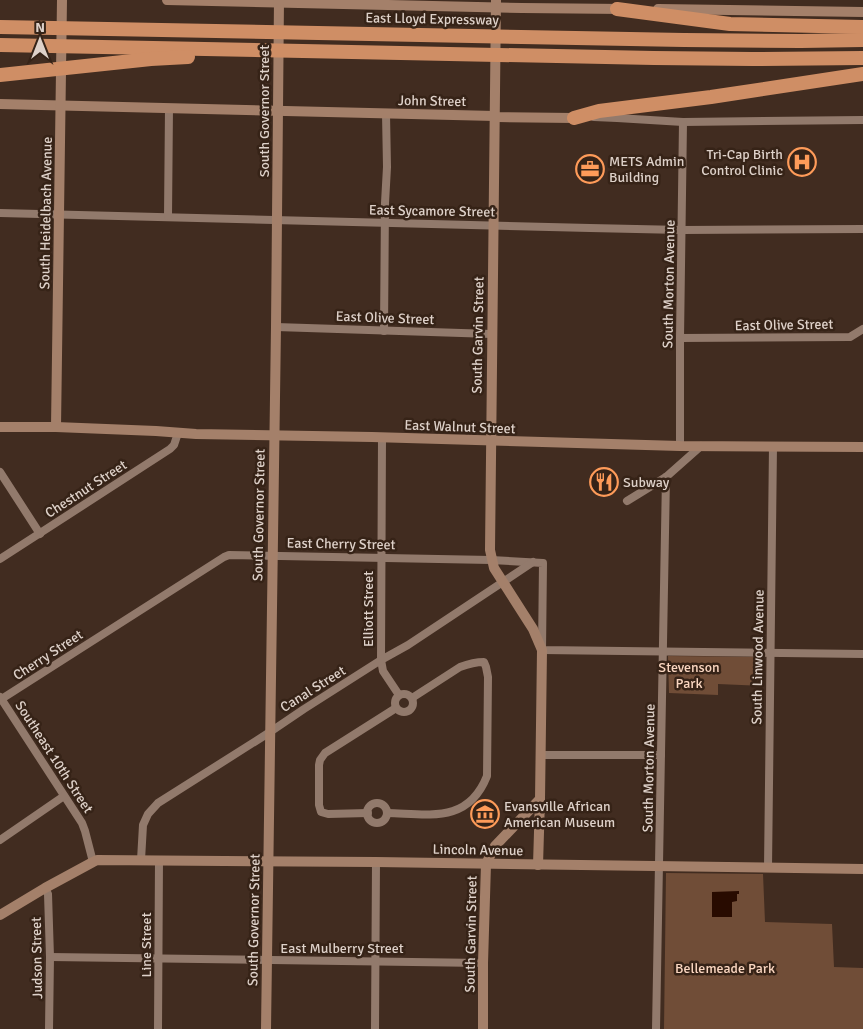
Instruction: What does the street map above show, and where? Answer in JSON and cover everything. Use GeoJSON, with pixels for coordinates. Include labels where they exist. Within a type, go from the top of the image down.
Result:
{"type":"FeatureCollection","features":[{"type":"Feature","properties":{"kind":"highway"},"geometry":{"type":"LineString","coordinates":[[617,9],[748,25],[863,27]]}},
{"type":"Feature","properties":{"kind":"highway","name":"East Lloyd Expressway"},"geometry":{"type":"LineString","coordinates":[[0,26],[693,41],[863,40]]}},
{"type":"Feature","properties":{"kind":"highway"},"geometry":{"type":"LineString","coordinates":[[0,45],[486,55],[752,59],[863,58]]}},
{"type":"Feature","properties":{"kind":"highway"},"geometry":{"type":"LineString","coordinates":[[0,75],[151,59],[263,50]]}},
{"type":"Feature","properties":{"kind":"highway"},"geometry":{"type":"LineString","coordinates":[[574,118],[599,111],[711,97],[863,74]]}},
{"type":"Feature","properties":{"kind":"main road","name":"South Heidelbach Avenue"},"geometry":{"type":"LineString","coordinates":[[56,427],[62,0]]}},
{"type":"Feature","properties":{"kind":"main road"},"geometry":{"type":"LineString","coordinates":[[170,0],[496,4],[617,9],[715,5],[863,12]]}},
{"type":"Feature","properties":{"kind":"main road","name":"South Governor Street"},"geometry":{"type":"LineString","coordinates":[[266,1029],[279,1]]}},
{"type":"Feature","properties":{"kind":"main road","name":"South Garvin Street"},"geometry":{"type":"LineString","coordinates":[[496,4],[490,550],[494,568],[533,629],[542,650],[538,865]]}},
{"type":"Feature","properties":{"kind":"main road","name":"John Street"},"geometry":{"type":"LineString","coordinates":[[0,104],[495,116],[498,118],[574,118]]}},
{"type":"Feature","properties":{"kind":"main road","name":"East Walnut Street"},"geometry":{"type":"LineString","coordinates":[[0,427],[56,427],[178,433],[490,442],[863,447]]}},
{"type":"Feature","properties":{"kind":"main road","name":"South Garvin Street"},"geometry":{"type":"LineString","coordinates":[[483,1029],[486,864],[495,846],[540,799]]}},
{"type":"Feature","properties":{"kind":"main road","name":"Lincoln Avenue"},"geometry":{"type":"LineString","coordinates":[[93,862],[97,860],[159,860],[863,869]]}},
{"type":"Feature","properties":{"kind":"main road"},"geometry":{"type":"LineString","coordinates":[[0,914],[93,862]]}},
{"type":"Feature","properties":{"kind":"street"},"geometry":{"type":"LineString","coordinates":[[168,216],[169,108]]}},
{"type":"Feature","properties":{"kind":"street"},"geometry":{"type":"LineString","coordinates":[[384,331],[386,114]]}},
{"type":"Feature","properties":{"kind":"street","name":"John Street"},"geometry":{"type":"LineString","coordinates":[[574,118],[617,118],[683,122],[863,120]]}},
{"type":"Feature","properties":{"kind":"street","name":"South Morton Avenue"},"geometry":{"type":"LineString","coordinates":[[680,446],[683,122]]}},
{"type":"Feature","properties":{"kind":"street","name":"East Sycamore Street"},"geometry":{"type":"LineString","coordinates":[[0,212],[682,230],[863,229]]}},
{"type":"Feature","properties":{"kind":"street","name":"East Olive Street"},"geometry":{"type":"LineString","coordinates":[[276,327],[492,334]]}},
{"type":"Feature","properties":{"kind":"street","name":"East Olive Street"},"geometry":{"type":"LineString","coordinates":[[680,338],[850,337],[860,330]]}},
{"type":"Feature","properties":{"kind":"street","name":"Chestnut Street"},"geometry":{"type":"LineString","coordinates":[[0,559],[170,449],[178,433]]}},
{"type":"Feature","properties":{"kind":"street","name":"Elliott Street"},"geometry":{"type":"LineString","coordinates":[[381,660],[382,438]]}},
{"type":"Feature","properties":{"kind":"street"},"geometry":{"type":"LineString","coordinates":[[627,501],[666,477],[701,446]]}},
{"type":"Feature","properties":{"kind":"street","name":"South Linwood Avenue"},"geometry":{"type":"LineString","coordinates":[[768,868],[773,446]]}},
{"type":"Feature","properties":{"kind":"street"},"geometry":{"type":"LineString","coordinates":[[0,472],[40,534]]}},
{"type":"Feature","properties":{"kind":"street","name":"South Morton Avenue"},"geometry":{"type":"LineString","coordinates":[[656,1029],[666,477]]}},
{"type":"Feature","properties":{"kind":"street","name":"East Cherry Street"},"geometry":{"type":"LineString","coordinates":[[110,630],[230,555],[533,562]]}},
{"type":"Feature","properties":{"kind":"street","name":"Canal Street"},"geometry":{"type":"LineString","coordinates":[[141,860],[144,825],[148,814],[158,803],[381,660],[408,645],[533,562]]}},
{"type":"Feature","properties":{"kind":"street","name":"South Garvin Street"},"geometry":{"type":"LineString","coordinates":[[533,562],[542,563],[542,650]]}},
{"type":"Feature","properties":{"kind":"street","name":"Cherry Street"},"geometry":{"type":"LineString","coordinates":[[1,699],[110,630]]}},
{"type":"Feature","properties":{"kind":"street"},"geometry":{"type":"LineString","coordinates":[[542,650],[863,654]]}},
{"type":"Feature","properties":{"kind":"street"},"geometry":{"type":"LineString","coordinates":[[381,660],[383,671],[399,695]]}},
{"type":"Feature","properties":{"kind":"street"},"geometry":{"type":"LineString","coordinates":[[387,813],[445,814],[454,811],[471,801],[478,793],[487,776],[488,677],[484,662],[468,664],[460,668],[412,698]]}},
{"type":"Feature","properties":{"kind":"street"},"geometry":{"type":"LineString","coordinates":[[406,694],[412,698],[413,705],[409,711],[402,712],[396,708],[395,701],[399,695],[406,694]]}},
{"type":"Feature","properties":{"kind":"street","name":"Southeast 10th Street"},"geometry":{"type":"LineString","coordinates":[[1,699],[82,823],[86,831],[93,862]]}},
{"type":"Feature","properties":{"kind":"street"},"geometry":{"type":"LineString","coordinates":[[368,813],[328,814],[322,812],[318,805],[320,760],[325,753],[396,708]]}},
{"type":"Feature","properties":{"kind":"street"},"geometry":{"type":"LineString","coordinates":[[540,755],[662,755]]}},
{"type":"Feature","properties":{"kind":"street"},"geometry":{"type":"LineString","coordinates":[[0,840],[64,796]]}},
{"type":"Feature","properties":{"kind":"street"},"geometry":{"type":"LineString","coordinates":[[378,803],[384,806],[387,813],[384,820],[378,822],[371,820],[368,813],[371,806],[378,803]]}},
{"type":"Feature","properties":{"kind":"street","name":"Line Street"},"geometry":{"type":"LineString","coordinates":[[158,1029],[159,860]]}},
{"type":"Feature","properties":{"kind":"street"},"geometry":{"type":"LineString","coordinates":[[374,1029],[376,862]]}},
{"type":"Feature","properties":{"kind":"street","name":"Judson Street"},"geometry":{"type":"LineString","coordinates":[[45,888],[48,894],[50,957],[49,1029]]}},
{"type":"Feature","properties":{"kind":"street","name":"East Mulberry Street"},"geometry":{"type":"LineString","coordinates":[[50,957],[483,963]]}},
{"type":"Feature","properties":{"kind":"green space","name":"Stevenson Park"},"geometry":{"type":"Polygon","coordinates":[[[668,656],[764,657],[764,686],[718,684],[718,695],[669,693],[668,656]]]}},
{"type":"Feature","properties":{"kind":"green space","name":"Bellemeade Park"},"geometry":{"type":"Polygon","coordinates":[[[666,873],[763,874],[765,922],[832,924],[834,967],[863,968],[863,1029],[664,1029],[666,873]]]}},
{"type":"Feature","properties":{"kind":"shaded area"},"geometry":{"type":"Polygon","coordinates":[[[739,891],[737,901],[732,902],[732,917],[712,917],[712,892],[739,891]]]}},
{"type":"Feature","properties":{"kind":"place","name":"Tri-Cap Birth Control Clinic"},"geometry":{"type":"Point","coordinates":[802,162]}},
{"type":"Feature","properties":{"kind":"place","name":"METS Admin Building"},"geometry":{"type":"Point","coordinates":[590,169]}},
{"type":"Feature","properties":{"kind":"place","name":"Subway"},"geometry":{"type":"Point","coordinates":[604,482]}},
{"type":"Feature","properties":{"kind":"place","name":"Evansville African American Museum"},"geometry":{"type":"Point","coordinates":[485,814]}}]}
